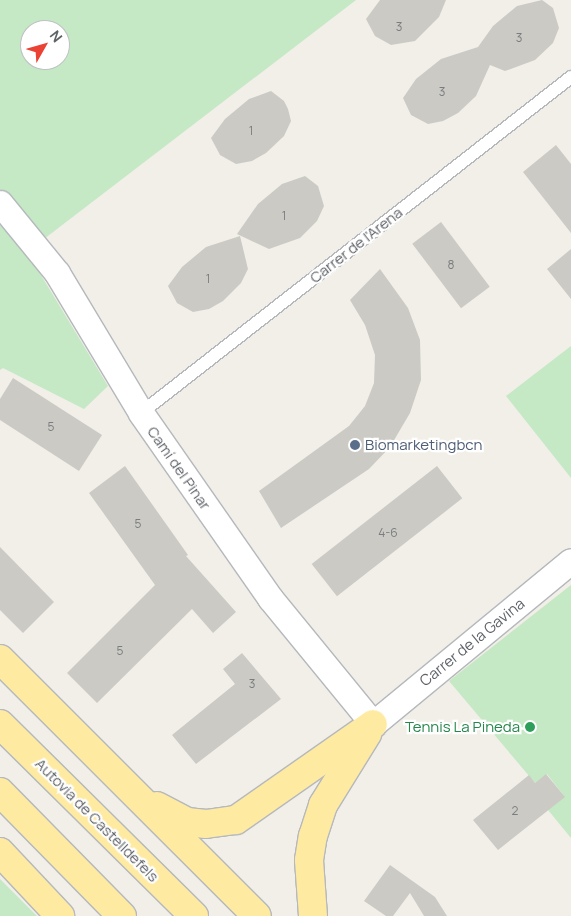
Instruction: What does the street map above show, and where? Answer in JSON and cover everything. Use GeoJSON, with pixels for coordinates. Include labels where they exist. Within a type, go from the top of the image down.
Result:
{"type":"FeatureCollection","features":[{"type":"Feature","properties":{"kind":"highway"},"geometry":{"type":"LineString","coordinates":[[0,659],[257,916]]}},
{"type":"Feature","properties":{"kind":"highway","name":"Autovia de Castelldefels"},"geometry":{"type":"LineString","coordinates":[[0,724],[194,916]]}},
{"type":"Feature","properties":{"kind":"highway"},"geometry":{"type":"LineString","coordinates":[[112,771],[170,816],[187,822],[221,824],[236,820],[373,724]]}},
{"type":"Feature","properties":{"kind":"highway"},"geometry":{"type":"LineString","coordinates":[[313,916],[309,860],[313,836],[323,805],[373,724]]}},
{"type":"Feature","properties":{"kind":"highway"},"geometry":{"type":"LineString","coordinates":[[0,792],[122,916]]}},
{"type":"Feature","properties":{"kind":"highway"},"geometry":{"type":"LineString","coordinates":[[2,855],[60,916]]}},
{"type":"Feature","properties":{"kind":"street","name":"Camí del Pinar"},"geometry":{"type":"LineString","coordinates":[[0,203],[57,273],[141,414],[270,598],[373,724]]}},
{"type":"Feature","properties":{"kind":"street","name":"Carrer de la Gavina"},"geometry":{"type":"LineString","coordinates":[[373,724],[571,561]]}},
{"type":"Feature","properties":{"kind":"lane","name":"Carrer de l'Arena"},"geometry":{"type":"LineString","coordinates":[[141,414],[571,77]]}},
{"type":"Feature","properties":{"kind":"green space"},"geometry":{"type":"Polygon","coordinates":[[[0,0],[356,0],[27,252],[108,386],[84,409],[3,368],[0,370],[0,0]]]}},
{"type":"Feature","properties":{"kind":"green space"},"geometry":{"type":"Polygon","coordinates":[[[571,346],[571,478],[506,396],[571,346]]]}},
{"type":"Feature","properties":{"kind":"green space","name":"Tennis La Pineda"},"geometry":{"type":"Polygon","coordinates":[[[571,585],[571,838],[548,810],[564,796],[547,774],[535,783],[449,681],[571,585]]]}},
{"type":"Feature","properties":{"kind":"green space"},"geometry":{"type":"Polygon","coordinates":[[[0,879],[37,916],[0,916],[0,879]]]}},
{"type":"Feature","properties":{"kind":"building"},"geometry":{"type":"Polygon","coordinates":[[[380,0],[446,0],[439,17],[415,41],[391,45],[375,36],[366,19],[380,0]]]}},
{"type":"Feature","properties":{"kind":"building"},"geometry":{"type":"Polygon","coordinates":[[[542,0],[553,8],[559,28],[553,43],[535,60],[505,71],[490,65],[476,96],[458,113],[443,121],[428,124],[411,115],[403,98],[416,79],[441,59],[478,47],[493,26],[517,6],[542,0]]]}},
{"type":"Feature","properties":{"kind":"building"},"geometry":{"type":"Polygon","coordinates":[[[271,91],[284,101],[288,109],[291,121],[284,136],[266,153],[252,161],[236,164],[220,155],[211,138],[225,119],[249,99],[271,91]]]}},
{"type":"Feature","properties":{"kind":"building"},"geometry":{"type":"Polygon","coordinates":[[[556,145],[571,164],[571,233],[523,172],[556,145]]]}},
{"type":"Feature","properties":{"kind":"building"},"geometry":{"type":"Polygon","coordinates":[[[305,176],[318,186],[324,206],[317,221],[300,238],[269,249],[237,234],[258,204],[282,184],[305,176]]]}},
{"type":"Feature","properties":{"kind":"building"},"geometry":{"type":"Polygon","coordinates":[[[441,222],[490,287],[461,308],[412,244],[441,222]]]}},
{"type":"Feature","properties":{"kind":"building"},"geometry":{"type":"Polygon","coordinates":[[[240,236],[248,269],[241,283],[223,301],[209,309],[193,312],[177,303],[168,286],[182,267],[206,247],[240,236]]]}},
{"type":"Feature","properties":{"kind":"building"},"geometry":{"type":"Polygon","coordinates":[[[571,249],[571,299],[547,269],[571,249]]]}},
{"type":"Feature","properties":{"kind":"building"},"geometry":{"type":"Polygon","coordinates":[[[380,269],[408,308],[420,340],[421,380],[410,413],[390,447],[369,469],[281,528],[259,491],[349,426],[365,406],[374,383],[375,355],[365,325],[350,300],[380,269]]]}},
{"type":"Feature","properties":{"kind":"building"},"geometry":{"type":"Polygon","coordinates":[[[13,378],[102,435],[79,471],[0,420],[0,399],[13,378]]]}},
{"type":"Feature","properties":{"kind":"building"},"geometry":{"type":"Polygon","coordinates":[[[125,466],[188,555],[186,556],[236,612],[213,633],[192,609],[97,703],[67,673],[155,585],[89,493],[125,466]]]}},
{"type":"Feature","properties":{"kind":"building"},"geometry":{"type":"Polygon","coordinates":[[[437,466],[462,498],[337,596],[312,564],[437,466]]]}},
{"type":"Feature","properties":{"kind":"building"},"geometry":{"type":"Polygon","coordinates":[[[0,547],[54,602],[23,633],[0,610],[0,547]]]}},
{"type":"Feature","properties":{"kind":"building"},"geometry":{"type":"Polygon","coordinates":[[[242,653],[281,699],[196,764],[172,735],[235,684],[223,669],[242,653]]]}},
{"type":"Feature","properties":{"kind":"building"},"geometry":{"type":"Polygon","coordinates":[[[546,774],[565,797],[498,850],[473,820],[529,775],[535,783],[546,774]]]}},
{"type":"Feature","properties":{"kind":"building"},"geometry":{"type":"Polygon","coordinates":[[[390,865],[435,897],[447,916],[424,916],[410,893],[393,916],[386,916],[364,901],[390,865]]]}},
{"type":"Feature","properties":{"kind":"place","name":"Biomarketingbcn"},"geometry":{"type":"Point","coordinates":[355,445]}},
{"type":"Feature","properties":{"kind":"place","name":"Tennis La Pineda"},"geometry":{"type":"Point","coordinates":[530,727]}}]}
